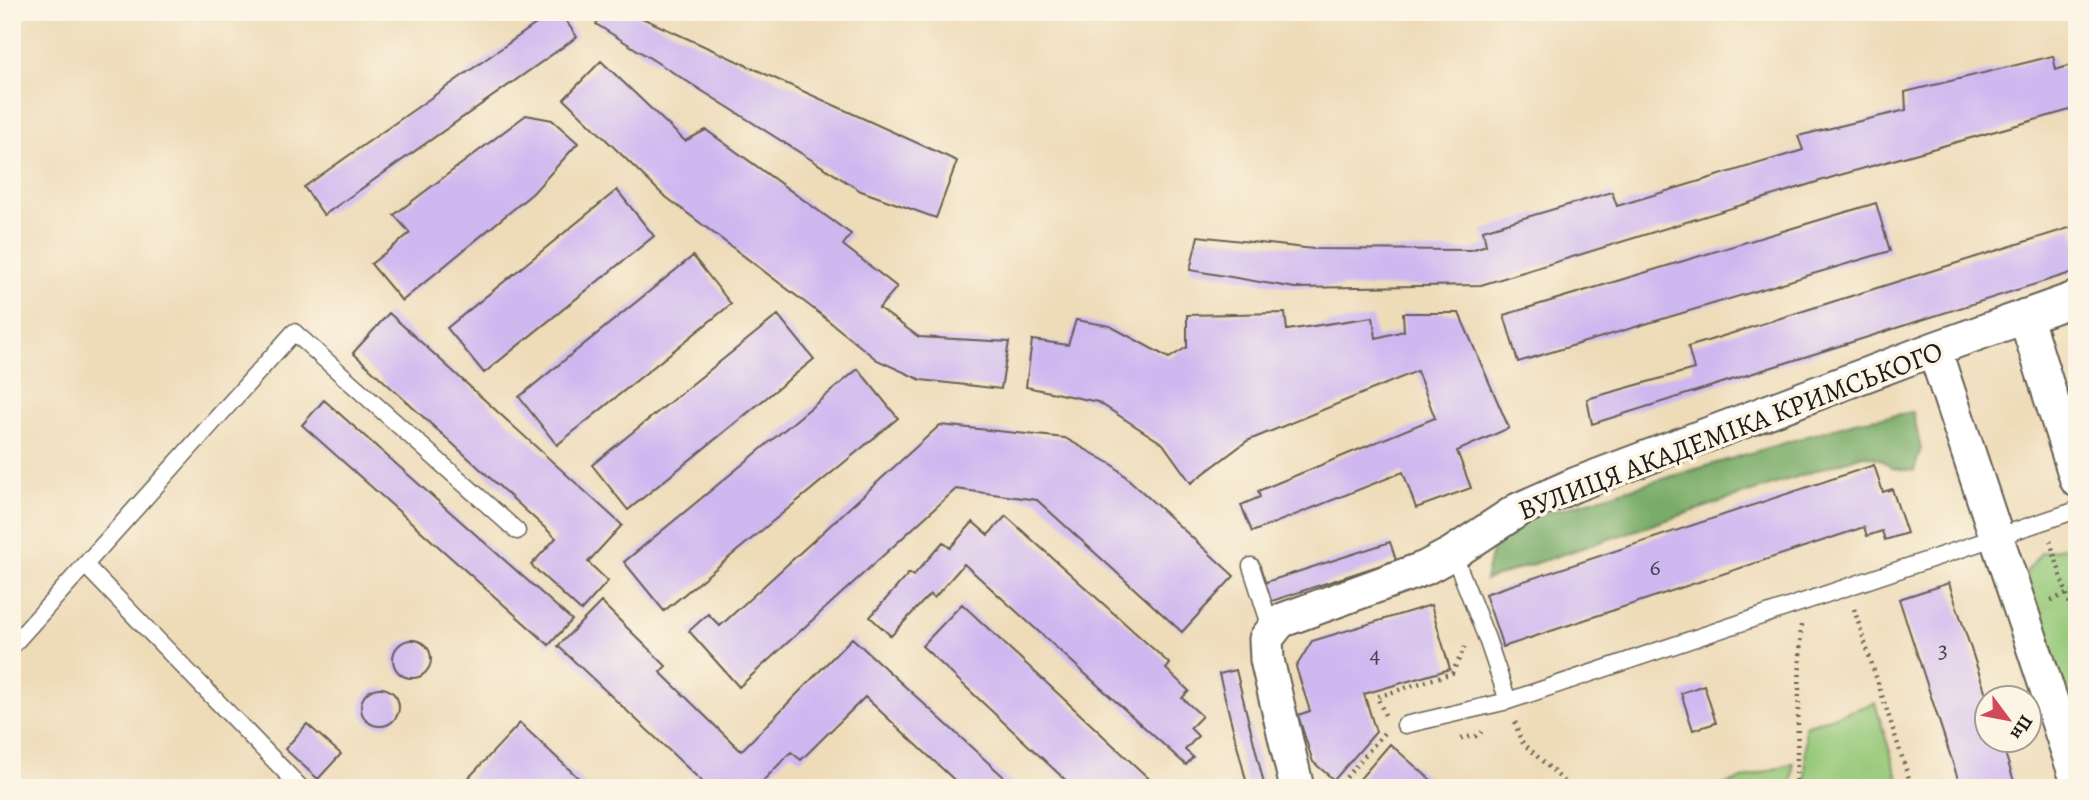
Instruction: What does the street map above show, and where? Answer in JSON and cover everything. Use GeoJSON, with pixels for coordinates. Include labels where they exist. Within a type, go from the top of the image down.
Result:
{"type":"FeatureCollection","features":[{"type":"Feature","properties":{"kind":"street","name":"ВУЛИЦЯ АКАДЕМІКА КРИМСЬКОГО"},"geometry":{"type":"LineString","coordinates":[[1272,631],[1280,621],[1424,568],[1518,510],[1574,485],[2077,298]]}},
{"type":"Feature","properties":{"kind":"street"},"geometry":{"type":"LineString","coordinates":[[2025,316],[2077,480]]}},
{"type":"Feature","properties":{"kind":"street"},"geometry":{"type":"LineString","coordinates":[[1934,349],[2077,779]]}},
{"type":"Feature","properties":{"kind":"street"},"geometry":{"type":"LineString","coordinates":[[1272,631],[1266,639],[1267,660],[1297,788]]}},
{"type":"Feature","properties":{"kind":"lane"},"geometry":{"type":"LineString","coordinates":[[12,646],[294,332],[517,531]]}},
{"type":"Feature","properties":{"kind":"lane"},"geometry":{"type":"LineString","coordinates":[[1397,723],[1508,701],[2077,510]]}},
{"type":"Feature","properties":{"kind":"lane"},"geometry":{"type":"LineString","coordinates":[[1452,553],[1487,639],[1508,701]]}},
{"type":"Feature","properties":{"kind":"lane"},"geometry":{"type":"LineString","coordinates":[[85,565],[301,788]]}},
{"type":"Feature","properties":{"kind":"lane"},"geometry":{"type":"LineString","coordinates":[[1251,566],[1272,631]]}},
{"type":"Feature","properties":{"kind":"path"},"geometry":{"type":"LineString","coordinates":[[2043,522],[2077,627]]}},
{"type":"Feature","properties":{"kind":"path"},"geometry":{"type":"LineString","coordinates":[[1847,588],[1912,788]]}},
{"type":"Feature","properties":{"kind":"path"},"geometry":{"type":"LineString","coordinates":[[1796,788],[1802,603]]}},
{"type":"Feature","properties":{"kind":"path"},"geometry":{"type":"LineString","coordinates":[[1337,788],[1386,730],[1397,723],[1377,697],[1452,673],[1469,639]]}},
{"type":"Feature","properties":{"kind":"path"},"geometry":{"type":"LineString","coordinates":[[1508,701],[1521,741],[1571,788]]}},
{"type":"Feature","properties":{"kind":"path"},"geometry":{"type":"LineString","coordinates":[[1451,740],[1476,736],[1486,729]]}},
{"type":"Feature","properties":{"kind":"green space"},"geometry":{"type":"Polygon","coordinates":[[[1913,412],[1921,449],[1914,471],[1892,468],[1880,459],[1863,455],[1485,580],[1494,541],[1521,521],[1855,422],[1913,412]]]}},
{"type":"Feature","properties":{"kind":"green space"},"geometry":{"type":"Polygon","coordinates":[[[2070,546],[2077,549],[2077,714],[2070,711],[2025,574],[2041,553],[2070,546]]]}},
{"type":"Feature","properties":{"kind":"green space"},"geometry":{"type":"Polygon","coordinates":[[[1875,703],[1901,788],[1806,788],[1805,726],[1875,703]]]}},
{"type":"Feature","properties":{"kind":"green space"},"geometry":{"type":"Polygon","coordinates":[[[1793,763],[1792,788],[1714,788],[1793,763]]]}},
{"type":"Feature","properties":{"kind":"building"},"geometry":{"type":"Polygon","coordinates":[[[553,12],[560,12],[577,37],[324,215],[304,187],[553,12]]]}},
{"type":"Feature","properties":{"kind":"building"},"geometry":{"type":"Polygon","coordinates":[[[604,12],[629,12],[957,161],[936,218],[861,191],[596,24],[604,12]]]}},
{"type":"Feature","properties":{"kind":"building"},"geometry":{"type":"Polygon","coordinates":[[[2053,56],[2056,70],[2077,63],[2077,108],[1833,177],[1481,285],[1295,288],[1190,270],[1198,236],[1314,249],[1471,250],[1486,245],[1483,230],[1612,192],[1617,206],[1803,150],[1798,136],[1906,110],[1905,92],[2053,56]]]}},
{"type":"Feature","properties":{"kind":"building"},"geometry":{"type":"Polygon","coordinates":[[[601,61],[685,141],[706,130],[851,234],[843,245],[897,287],[879,308],[919,337],[1009,342],[1001,389],[921,380],[877,360],[662,194],[564,99],[601,61]]]}},
{"type":"Feature","properties":{"kind":"building"},"geometry":{"type":"Polygon","coordinates":[[[526,115],[552,120],[578,143],[533,193],[402,301],[371,264],[410,233],[394,215],[526,115]]]}},
{"type":"Feature","properties":{"kind":"building"},"geometry":{"type":"Polygon","coordinates":[[[617,190],[654,236],[484,373],[447,328],[617,190]]]}},
{"type":"Feature","properties":{"kind":"building"},"geometry":{"type":"Polygon","coordinates":[[[1876,203],[1890,251],[1518,362],[1504,315],[1876,203]]]}},
{"type":"Feature","properties":{"kind":"building"},"geometry":{"type":"Polygon","coordinates":[[[2072,227],[2077,242],[2077,271],[1592,424],[1587,399],[1694,369],[1688,347],[2072,227]]]}},
{"type":"Feature","properties":{"kind":"building"},"geometry":{"type":"Polygon","coordinates":[[[693,256],[731,304],[557,445],[519,397],[693,256]]]}},
{"type":"Feature","properties":{"kind":"building"},"geometry":{"type":"Polygon","coordinates":[[[389,313],[622,525],[588,562],[608,581],[581,611],[531,565],[556,538],[353,353],[389,313]]]}},
{"type":"Feature","properties":{"kind":"building"},"geometry":{"type":"Polygon","coordinates":[[[1285,313],[1287,330],[1373,317],[1376,338],[1404,331],[1403,313],[1459,313],[1509,428],[1457,451],[1471,488],[1416,508],[1403,472],[1252,532],[1241,505],[1260,497],[1258,491],[1435,418],[1417,371],[1247,441],[1191,483],[1163,444],[1098,402],[1026,387],[1032,340],[1068,345],[1076,320],[1110,326],[1169,358],[1187,347],[1187,315],[1285,313]]]}},
{"type":"Feature","properties":{"kind":"building"},"geometry":{"type":"Polygon","coordinates":[[[778,315],[814,359],[628,510],[592,465],[778,315]]]}},
{"type":"Feature","properties":{"kind":"building"},"geometry":{"type":"Polygon","coordinates":[[[858,369],[898,418],[664,611],[624,562],[858,369]]]}},
{"type":"Feature","properties":{"kind":"building"},"geometry":{"type":"Polygon","coordinates":[[[324,400],[572,620],[549,645],[302,425],[324,400]]]}},
{"type":"Feature","properties":{"kind":"building"},"geometry":{"type":"Polygon","coordinates":[[[940,425],[1065,438],[1113,465],[1234,576],[1182,632],[1037,500],[956,489],[739,687],[689,631],[708,614],[720,626],[940,425]]]}},
{"type":"Feature","properties":{"kind":"building"},"geometry":{"type":"Polygon","coordinates":[[[1874,465],[1883,492],[1892,489],[1907,533],[1885,540],[1882,531],[1867,536],[1864,527],[1503,647],[1485,594],[1874,465]]]}},
{"type":"Feature","properties":{"kind":"building"},"geometry":{"type":"Polygon","coordinates":[[[1006,516],[1170,664],[1166,669],[1189,691],[1182,698],[1202,716],[1190,728],[1198,736],[1185,750],[1193,757],[1186,765],[964,564],[934,598],[930,594],[891,636],[870,617],[909,573],[913,576],[943,542],[950,548],[973,522],[988,535],[1006,516]]]}},
{"type":"Feature","properties":{"kind":"building"},"geometry":{"type":"Polygon","coordinates":[[[1390,542],[1396,560],[1269,602],[1263,583],[1390,542]]]}},
{"type":"Feature","properties":{"kind":"building"},"geometry":{"type":"Polygon","coordinates":[[[1949,583],[1983,684],[1974,684],[1974,754],[2005,754],[2016,788],[1961,788],[1899,599],[1949,583]]]}},
{"type":"Feature","properties":{"kind":"building"},"geometry":{"type":"Polygon","coordinates":[[[601,602],[666,666],[660,672],[741,751],[852,638],[1016,788],[963,788],[865,697],[801,760],[791,752],[756,788],[709,788],[558,646],[601,602]]]}},
{"type":"Feature","properties":{"kind":"building"},"geometry":{"type":"Polygon","coordinates":[[[962,604],[1159,788],[1074,788],[922,646],[962,604]]]}},
{"type":"Feature","properties":{"kind":"building"},"geometry":{"type":"Polygon","coordinates":[[[1431,605],[1450,669],[1364,694],[1376,732],[1334,780],[1313,762],[1298,715],[1310,711],[1296,667],[1312,641],[1431,605]]]}},
{"type":"Feature","properties":{"kind":"building"},"geometry":{"type":"Polygon","coordinates":[[[412,640],[425,646],[431,659],[425,672],[412,678],[399,672],[393,659],[399,646],[412,640]]]}},
{"type":"Feature","properties":{"kind":"building"},"geometry":{"type":"Polygon","coordinates":[[[1236,670],[1265,788],[1248,788],[1219,674],[1236,670]]]}},
{"type":"Feature","properties":{"kind":"building"},"geometry":{"type":"Polygon","coordinates":[[[1704,685],[1716,723],[1693,730],[1681,693],[1704,685]]]}},
{"type":"Feature","properties":{"kind":"building"},"geometry":{"type":"Polygon","coordinates":[[[380,688],[393,694],[399,707],[393,720],[380,726],[367,720],[361,707],[367,694],[380,688]]]}},
{"type":"Feature","properties":{"kind":"building"},"geometry":{"type":"Polygon","coordinates":[[[520,723],[589,788],[459,788],[520,723]]]}},
{"type":"Feature","properties":{"kind":"building"},"geometry":{"type":"Polygon","coordinates":[[[307,724],[341,754],[318,779],[285,749],[307,724]]]}},
{"type":"Feature","properties":{"kind":"building"},"geometry":{"type":"Polygon","coordinates":[[[1390,744],[1440,788],[1352,788],[1390,744]]]}}]}
